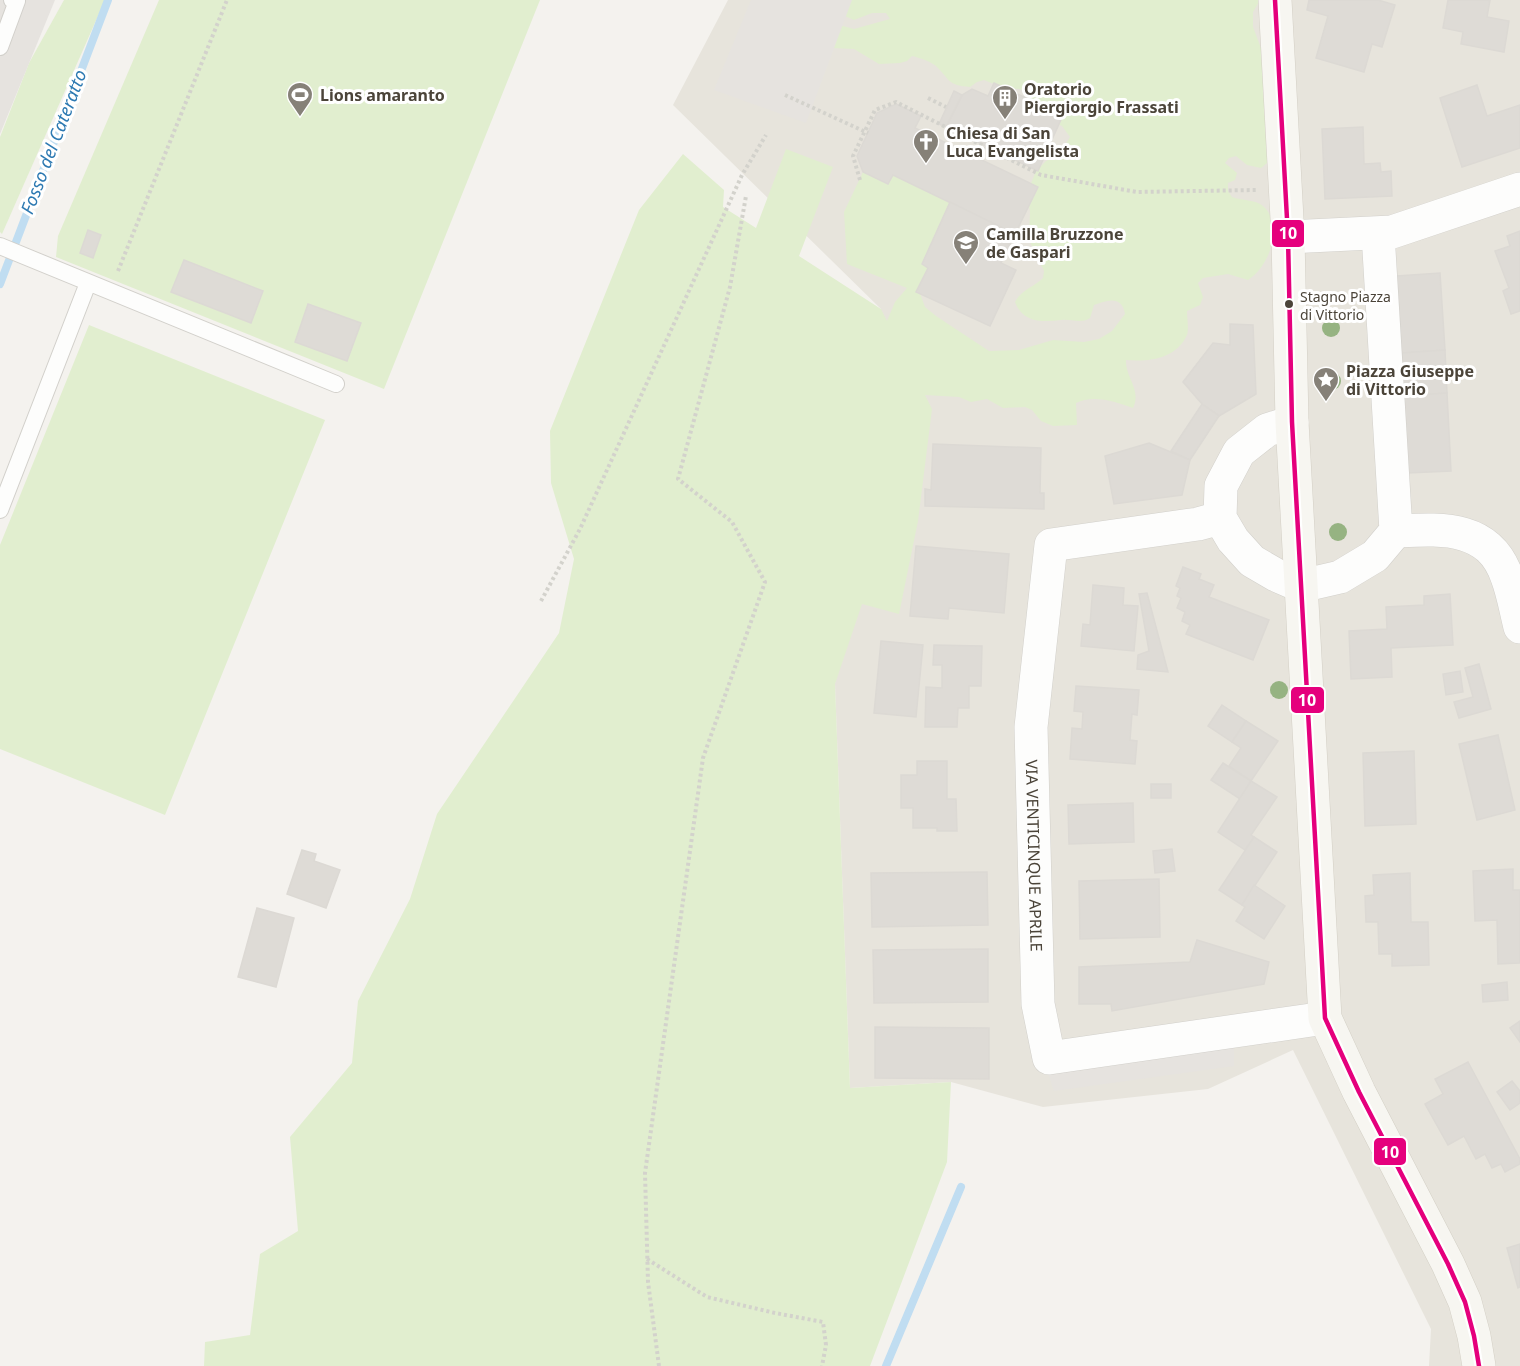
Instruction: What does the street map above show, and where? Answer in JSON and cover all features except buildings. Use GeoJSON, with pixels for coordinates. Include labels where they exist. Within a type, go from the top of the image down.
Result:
{"type":"FeatureCollection","features":[{"type":"Feature","properties":{"kind":"street"},"geometry":{"type":"LineString","coordinates":[[1275,0],[1288,237],[1292,422],[1325,1018],[1359,1092],[1448,1264],[1465,1302],[1479,1366]]}},
{"type":"Feature","properties":{"kind":"street"},"geometry":{"type":"LineString","coordinates":[[1288,237],[1392,232],[1520,189]]}},
{"type":"Feature","properties":{"kind":"street"},"geometry":{"type":"LineString","coordinates":[[1292,422],[1267,430],[1239,452],[1221,486],[1220,518],[1233,540],[1252,561],[1302,586],[1340,577],[1375,556],[1396,531],[1378,234]]}},
{"type":"Feature","properties":{"kind":"street","name":"VIA VENTICINQUE APRILE"},"geometry":{"type":"LineString","coordinates":[[1220,518],[1198,524],[1051,545],[1031,728],[1038,1004],[1049,1058],[1325,1018]]}},
{"type":"Feature","properties":{"kind":"street"},"geometry":{"type":"LineString","coordinates":[[1396,531],[1438,529],[1464,533],[1490,548],[1507,576],[1520,627]]}},
{"type":"Feature","properties":{"kind":"lane"},"geometry":{"type":"LineString","coordinates":[[0,47],[16,1],[12,0]]}},
{"type":"Feature","properties":{"kind":"lane"},"geometry":{"type":"LineString","coordinates":[[0,246],[336,384]]}},
{"type":"Feature","properties":{"kind":"lane"},"geometry":{"type":"LineString","coordinates":[[0,510],[88,283]]}},
{"type":"Feature","properties":{"kind":"path"},"geometry":{"type":"LineString","coordinates":[[110,291],[227,0]]}},
{"type":"Feature","properties":{"kind":"path"},"geometry":{"type":"LineString","coordinates":[[785,94],[866,132]]}},
{"type":"Feature","properties":{"kind":"path"},"geometry":{"type":"LineString","coordinates":[[928,98],[946,107]]}},
{"type":"Feature","properties":{"kind":"path"},"geometry":{"type":"LineString","coordinates":[[860,180],[853,156],[875,110],[896,102],[1041,175],[1137,192],[1260,190]]}},
{"type":"Feature","properties":{"kind":"path"},"geometry":{"type":"LineString","coordinates":[[541,602],[580,529],[742,175],[766,135]]}},
{"type":"Feature","properties":{"kind":"path"},"geometry":{"type":"LineString","coordinates":[[659,1366],[648,1282],[645,1173],[703,758],[765,582],[732,522],[678,479],[730,287],[746,196]]}},
{"type":"Feature","properties":{"kind":"path"},"geometry":{"type":"LineString","coordinates":[[647,1258],[707,1297],[823,1322],[826,1345],[822,1366]]}},
{"type":"Feature","properties":{"kind":"shaded area"},"geometry":{"type":"Polygon","coordinates":[[[0,0],[55,0],[0,134],[0,0]]]}},
{"type":"Feature","properties":{"kind":"shaded area"},"geometry":{"type":"Polygon","coordinates":[[[728,0],[1520,0],[1520,1366],[1429,1366],[1431,1329],[1293,1050],[1208,1089],[1043,1107],[951,1082],[850,1088],[835,684],[881,309],[673,105],[728,0]]]}},
{"type":"Feature","properties":{"kind":"shaded area"},"geometry":{"type":"Polygon","coordinates":[[[751,0],[852,0],[806,123],[714,90],[751,0]]]}},
{"type":"Feature","properties":{"kind":"shaded area"},"geometry":{"type":"Polygon","coordinates":[[[1234,1044],[1234,1066],[1054,1091],[1048,1073],[1234,1044]]]}},
{"type":"Feature","properties":{"kind":"green space"},"geometry":{"type":"Polygon","coordinates":[[[64,0],[105,0],[2,234],[0,232],[0,137],[29,63],[64,0]]]}},
{"type":"Feature","properties":{"kind":"green space","name":"Lions amaranto"},"geometry":{"type":"Polygon","coordinates":[[[159,0],[540,0],[384,389],[56,257],[58,236],[159,0]]]}},
{"type":"Feature","properties":{"kind":"green space"},"geometry":{"type":"Polygon","coordinates":[[[828,0],[1260,0],[1253,12],[1253,27],[1261,48],[1274,105],[1272,159],[1261,168],[1247,165],[1236,156],[1229,158],[1225,163],[1237,173],[1235,180],[1228,183],[1228,191],[1232,197],[1260,204],[1270,214],[1273,234],[1268,256],[1256,274],[1248,280],[1228,274],[1203,278],[1198,283],[1203,297],[1200,305],[1187,311],[1187,335],[1176,349],[1153,359],[1126,360],[1136,395],[1133,408],[1105,400],[1083,400],[1076,403],[1077,425],[1053,426],[1041,421],[1032,410],[1025,407],[1003,408],[987,399],[971,402],[959,397],[925,395],[932,409],[918,521],[899,614],[862,604],[835,684],[850,1088],[951,1082],[947,1162],[870,1366],[204,1366],[205,1342],[250,1335],[260,1254],[298,1231],[290,1137],[352,1063],[358,1001],[410,899],[437,814],[559,633],[574,559],[551,483],[550,431],[639,210],[683,154],[724,190],[723,207],[756,228],[786,149],[833,167],[799,256],[881,309],[887,321],[895,302],[907,288],[847,264],[844,212],[863,172],[888,184],[893,175],[950,202],[922,263],[928,268],[918,288],[925,307],[989,351],[1019,350],[1053,340],[1084,342],[1099,339],[1112,331],[1125,314],[1121,304],[1113,300],[1094,305],[1090,318],[1087,320],[1041,321],[1023,314],[1015,302],[1021,294],[1043,278],[1044,271],[1029,240],[1030,211],[1027,197],[1036,171],[1046,161],[1059,155],[1070,137],[1062,126],[1043,118],[1032,108],[1030,93],[1019,89],[1004,88],[984,80],[970,87],[958,85],[951,82],[933,64],[912,56],[900,63],[879,64],[854,49],[832,48],[832,23],[854,29],[890,19],[886,13],[872,13],[854,20],[840,14],[828,0]]]}},
{"type":"Feature","properties":{"kind":"green space"},"geometry":{"type":"Polygon","coordinates":[[[89,325],[325,420],[165,815],[0,749],[0,545],[89,325]]]}},
{"type":"Feature","properties":{"kind":"waterway","name":"Fosso del Cateratto"},"geometry":{"type":"LineString","coordinates":[[0,284],[108,0]]}},
{"type":"Feature","properties":{"kind":"waterway"},"geometry":{"type":"LineString","coordinates":[[886,1366],[961,1187]]}},
{"type":"Feature","properties":{"kind":"transit line","name":"10"},"geometry":{"type":"LineString","coordinates":[[1275,0],[1288,237],[1292,422],[1325,1018],[1359,1092],[1448,1264],[1465,1302],[1479,1366]]}},
{"type":"Feature","properties":{"kind":"place","name":"Lions amaranto"},"geometry":{"type":"Point","coordinates":[300,118]}},
{"type":"Feature","properties":{"kind":"place","name":"Oratorio Piergiorgio Frassati"},"geometry":{"type":"Point","coordinates":[1005,121]}},
{"type":"Feature","properties":{"kind":"place","name":"Chiesa di San Luca Evangelista"},"geometry":{"type":"Point","coordinates":[926,165]}},
{"type":"Feature","properties":{"kind":"place","name":"Camilla Bruzzone de Gaspari"},"geometry":{"type":"Point","coordinates":[966,266]}},
{"type":"Feature","properties":{"kind":"place","name":"Stagno Piazza di Vittorio"},"geometry":{"type":"Point","coordinates":[1289,304]}},
{"type":"Feature","properties":{"kind":"place","name":"Piazza Giuseppe di Vittorio"},"geometry":{"type":"Point","coordinates":[1326,403]}}]}
